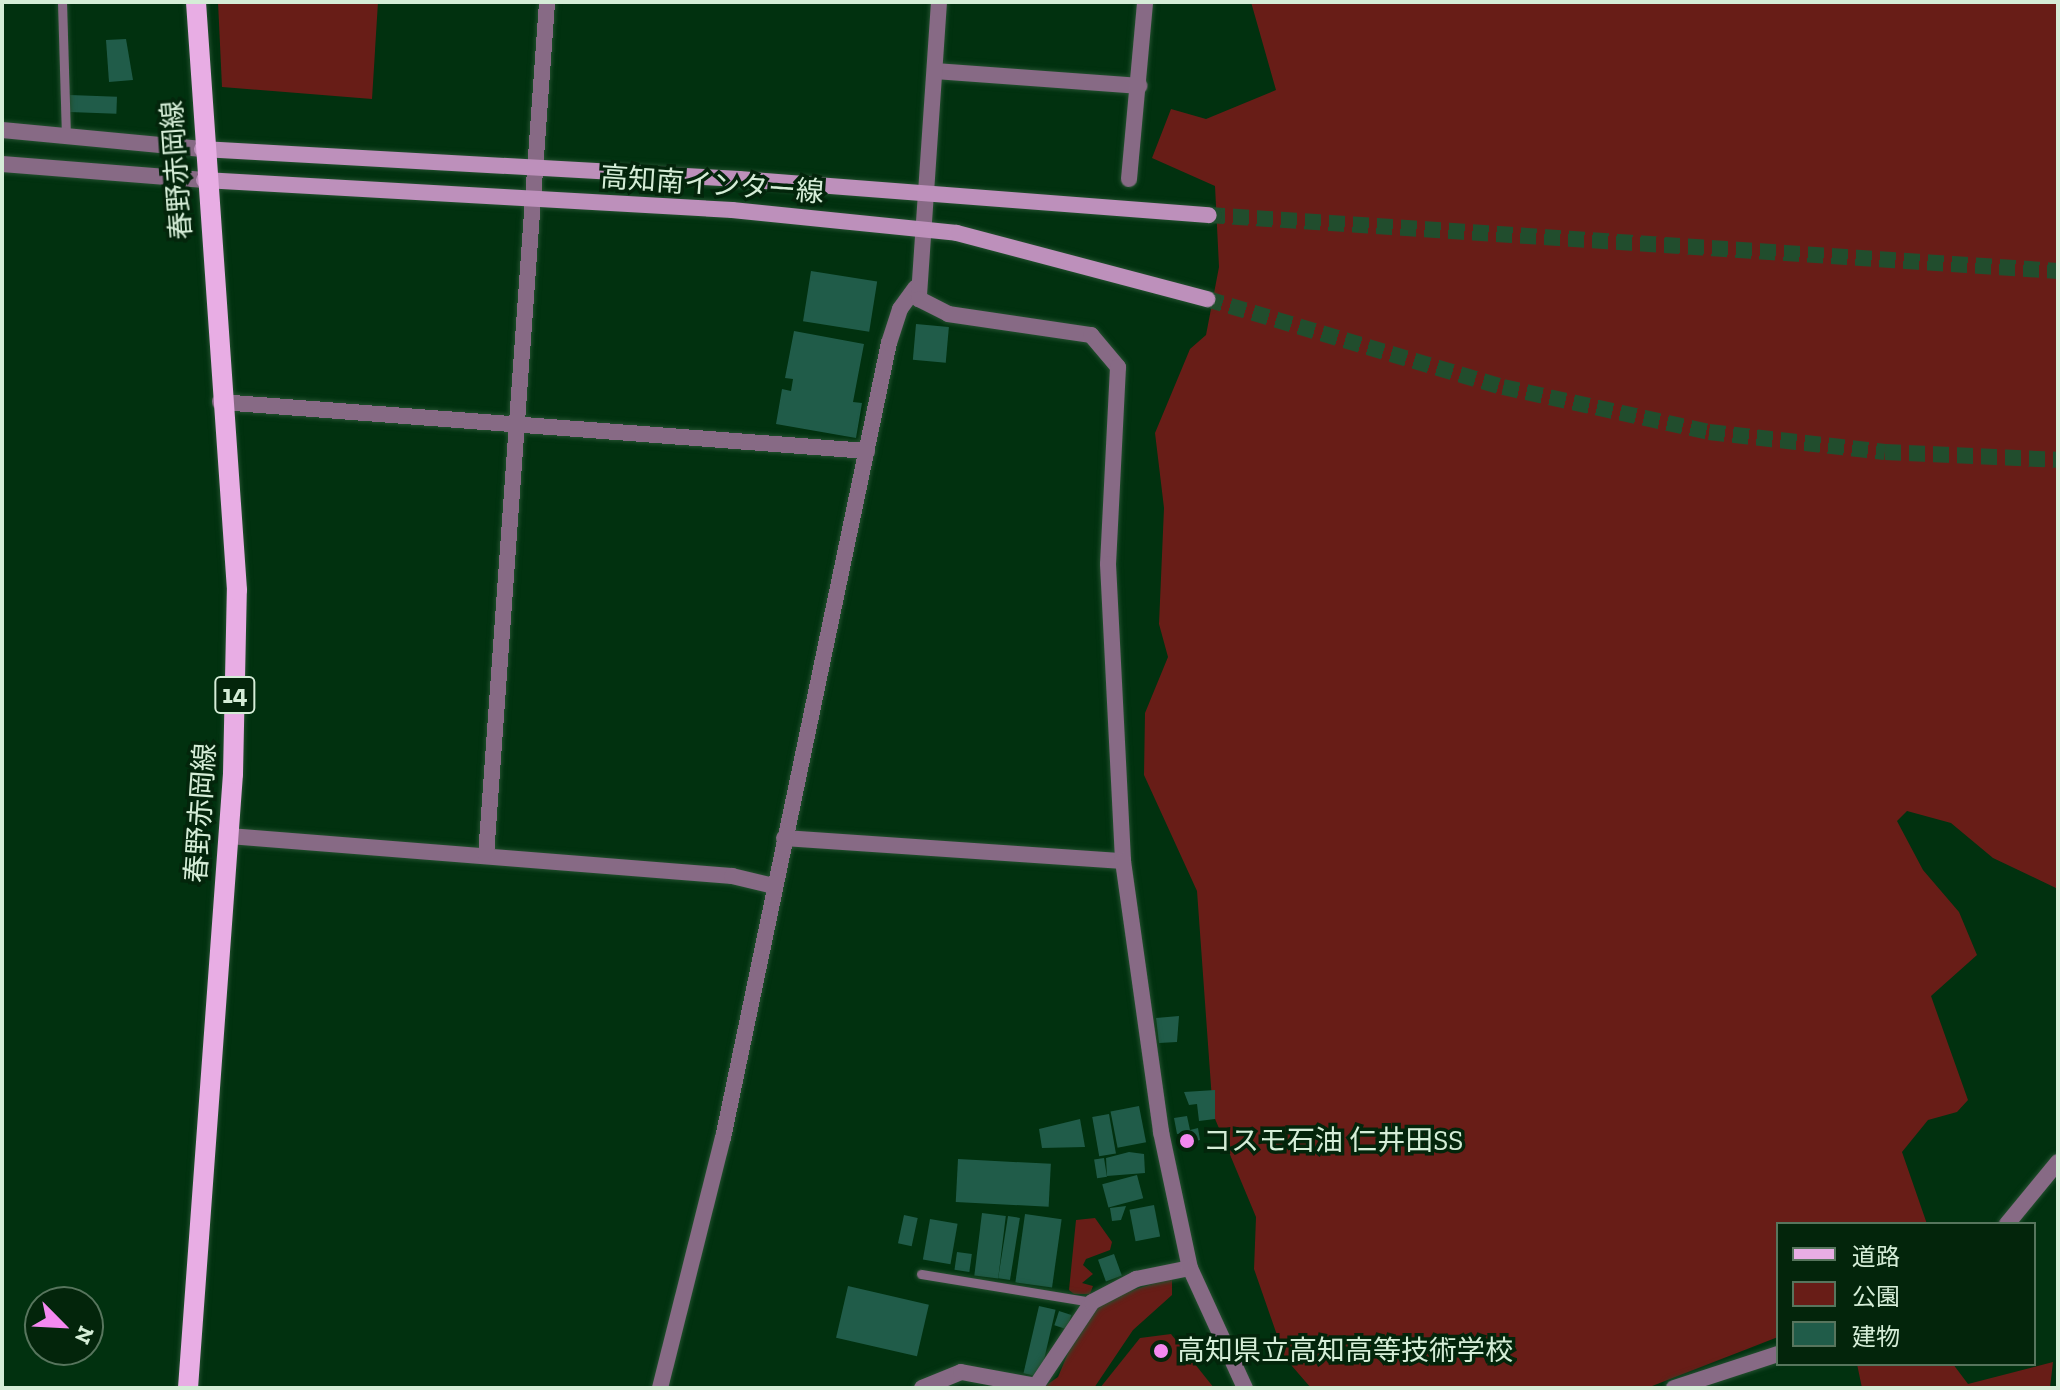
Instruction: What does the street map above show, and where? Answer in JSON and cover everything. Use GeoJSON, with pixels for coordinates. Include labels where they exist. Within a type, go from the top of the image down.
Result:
{"type":"FeatureCollection","features":[{"type":"Feature","properties":{"kind":"main road","name":"春野赤岡線"},"geometry":{"type":"LineString","coordinates":[[188,1388],[229,836],[237,590],[204,180],[196,2]]}},
{"type":"Feature","properties":{"kind":"main road","name":"高知南インター線"},"geometry":{"type":"LineString","coordinates":[[202,149],[536,172],[925,193],[1209,215]]}},
{"type":"Feature","properties":{"kind":"main road","name":"高知南インター線"},"geometry":{"type":"LineString","coordinates":[[204,180],[534,198],[921,229],[1027,248],[1207,299]]}},
{"type":"Feature","properties":{"kind":"street"},"geometry":{"type":"LineString","coordinates":[[486,856],[547,2]]}},
{"type":"Feature","properties":{"kind":"street"},"geometry":{"type":"LineString","coordinates":[[660,1388],[723,1138],[889,343],[900,309],[915,288],[936,71],[939,2]]}},
{"type":"Feature","properties":{"kind":"street"},"geometry":{"type":"LineString","coordinates":[[1129,179],[1145,2]]}},
{"type":"Feature","properties":{"kind":"street"},"geometry":{"type":"LineString","coordinates":[[936,71],[1139,86]]}},
{"type":"Feature","properties":{"kind":"street"},"geometry":{"type":"LineString","coordinates":[[2,130],[202,149]]}},
{"type":"Feature","properties":{"kind":"street"},"geometry":{"type":"LineString","coordinates":[[2,164],[204,180]]}},
{"type":"Feature","properties":{"kind":"street"},"geometry":{"type":"LineString","coordinates":[[915,288],[925,306],[948,314],[1091,335],[1118,367],[1108,564],[1123,861],[1161,1132],[1190,1268],[1227,1362],[1245,1388]]}},
{"type":"Feature","properties":{"kind":"street"},"geometry":{"type":"LineString","coordinates":[[220,402],[519,422],[867,451]]}},
{"type":"Feature","properties":{"kind":"street"},"geometry":{"type":"LineString","coordinates":[[229,836],[732,876],[774,886]]}},
{"type":"Feature","properties":{"kind":"street"},"geometry":{"type":"LineString","coordinates":[[784,838],[1123,861]]}},
{"type":"Feature","properties":{"kind":"street"},"geometry":{"type":"LineString","coordinates":[[2009,1222],[2058,1162]]}},
{"type":"Feature","properties":{"kind":"street"},"geometry":{"type":"LineString","coordinates":[[922,1388],[961,1372],[1036,1386],[1092,1302],[1136,1279],[1190,1268]]}},
{"type":"Feature","properties":{"kind":"street"},"geometry":{"type":"LineString","coordinates":[[1674,1388],[1776,1355]]}},
{"type":"Feature","properties":{"kind":"lane"},"geometry":{"type":"LineString","coordinates":[[62,2],[66,138]]}},
{"type":"Feature","properties":{"kind":"lane"},"geometry":{"type":"LineString","coordinates":[[921,1274],[1092,1302]]}},
{"type":"Feature","properties":{"kind":"green space"},"geometry":{"type":"Polygon","coordinates":[[[218,2],[378,2],[372,99],[222,87],[218,2]]]}},
{"type":"Feature","properties":{"kind":"green space"},"geometry":{"type":"Polygon","coordinates":[[[1251,2],[2058,2],[2058,889],[1993,858],[1951,823],[1907,811],[1897,821],[1923,870],[1959,912],[1977,955],[1931,996],[1968,1100],[1957,1112],[1928,1120],[1902,1152],[1926,1222],[1776,1222],[1776,1338],[1647,1388],[1311,1388],[1285,1358],[1254,1269],[1256,1217],[1213,1114],[1197,891],[1144,775],[1145,713],[1168,657],[1159,624],[1164,508],[1155,433],[1190,349],[1206,335],[1219,267],[1215,186],[1152,158],[1171,109],[1206,119],[1276,90],[1251,2]]]}},
{"type":"Feature","properties":{"kind":"green space"},"geometry":{"type":"Polygon","coordinates":[[[1095,1218],[1112,1242],[1110,1250],[1086,1259],[1083,1265],[1093,1274],[1082,1283],[1093,1286],[1090,1294],[1074,1294],[1069,1290],[1076,1220],[1095,1218]]]}},
{"type":"Feature","properties":{"kind":"green space"},"geometry":{"type":"Polygon","coordinates":[[[1172,1278],[1172,1295],[1133,1330],[1094,1388],[1042,1388],[1058,1377],[1080,1324],[1110,1297],[1172,1278]]]}},
{"type":"Feature","properties":{"kind":"green space"},"geometry":{"type":"Polygon","coordinates":[[[1171,1334],[1214,1388],[1100,1388],[1140,1338],[1171,1334]]]}},
{"type":"Feature","properties":{"kind":"green space"},"geometry":{"type":"Polygon","coordinates":[[[2053,1362],[2050,1388],[1862,1388],[1857,1366],[1954,1366],[1968,1384],[2053,1362]]]}},
{"type":"Feature","properties":{"kind":"building"},"geometry":{"type":"Polygon","coordinates":[[[126,39],[133,80],[109,82],[106,40],[126,39]]]}},
{"type":"Feature","properties":{"kind":"building"},"geometry":{"type":"Polygon","coordinates":[[[70,95],[117,97],[116,114],[69,112],[70,95]]]}},
{"type":"Feature","properties":{"kind":"building"},"geometry":{"type":"Polygon","coordinates":[[[811,271],[877,281],[869,332],[803,321],[811,271]]]}},
{"type":"Feature","properties":{"kind":"building"},"geometry":{"type":"Polygon","coordinates":[[[916,324],[949,327],[946,363],[913,360],[916,324]]]}},
{"type":"Feature","properties":{"kind":"building"},"geometry":{"type":"Polygon","coordinates":[[[794,331],[864,344],[853,402],[862,403],[856,438],[776,424],[782,389],[791,391],[793,379],[785,378],[794,331]]]}},
{"type":"Feature","properties":{"kind":"building"},"geometry":{"type":"Polygon","coordinates":[[[1179,1016],[1177,1042],[1159,1043],[1156,1018],[1179,1016]]]}},
{"type":"Feature","properties":{"kind":"building"},"geometry":{"type":"Polygon","coordinates":[[[1215,1090],[1215,1119],[1199,1121],[1197,1104],[1189,1105],[1184,1092],[1215,1090]]]}},
{"type":"Feature","properties":{"kind":"building"},"geometry":{"type":"Polygon","coordinates":[[[1139,1106],[1146,1142],[1118,1148],[1111,1112],[1139,1106]]]}},
{"type":"Feature","properties":{"kind":"building"},"geometry":{"type":"Polygon","coordinates":[[[1109,1114],[1116,1153],[1099,1156],[1092,1117],[1109,1114]]]}},
{"type":"Feature","properties":{"kind":"building"},"geometry":{"type":"Polygon","coordinates":[[[1187,1116],[1190,1130],[1198,1128],[1200,1140],[1189,1143],[1187,1133],[1177,1134],[1174,1118],[1187,1116]]]}},
{"type":"Feature","properties":{"kind":"building"},"geometry":{"type":"Polygon","coordinates":[[[1080,1119],[1085,1147],[1042,1148],[1039,1129],[1080,1119]]]}},
{"type":"Feature","properties":{"kind":"building"},"geometry":{"type":"Polygon","coordinates":[[[1129,1152],[1144,1154],[1145,1173],[1107,1176],[1106,1158],[1129,1152]]]}},
{"type":"Feature","properties":{"kind":"building"},"geometry":{"type":"Polygon","coordinates":[[[1104,1158],[1107,1177],[1097,1178],[1094,1160],[1104,1158]]]}},
{"type":"Feature","properties":{"kind":"building"},"geometry":{"type":"Polygon","coordinates":[[[958,1159],[1051,1164],[1049,1207],[956,1202],[958,1159]]]}},
{"type":"Feature","properties":{"kind":"building"},"geometry":{"type":"Polygon","coordinates":[[[1137,1175],[1143,1198],[1108,1207],[1102,1184],[1137,1175]]]}},
{"type":"Feature","properties":{"kind":"building"},"geometry":{"type":"Polygon","coordinates":[[[1154,1205],[1160,1236],[1136,1241],[1129,1210],[1154,1205]]]}},
{"type":"Feature","properties":{"kind":"building"},"geometry":{"type":"Polygon","coordinates":[[[1126,1206],[1121,1220],[1112,1221],[1110,1208],[1126,1206]]]}},
{"type":"Feature","properties":{"kind":"building"},"geometry":{"type":"Polygon","coordinates":[[[982,1213],[1006,1216],[998,1278],[974,1276],[982,1213]]]}},
{"type":"Feature","properties":{"kind":"building"},"geometry":{"type":"Polygon","coordinates":[[[1025,1214],[1062,1219],[1052,1287],[1015,1282],[1025,1214]]]}},
{"type":"Feature","properties":{"kind":"building"},"geometry":{"type":"Polygon","coordinates":[[[904,1215],[918,1218],[912,1246],[898,1243],[904,1215]]]}},
{"type":"Feature","properties":{"kind":"building"},"geometry":{"type":"Polygon","coordinates":[[[1008,1216],[1020,1218],[1010,1280],[998,1278],[1008,1216]]]}},
{"type":"Feature","properties":{"kind":"building"},"geometry":{"type":"Polygon","coordinates":[[[930,1219],[958,1224],[950,1264],[923,1259],[930,1219]]]}},
{"type":"Feature","properties":{"kind":"building"},"geometry":{"type":"Polygon","coordinates":[[[957,1252],[972,1254],[969,1272],[954,1270],[957,1252]]]}},
{"type":"Feature","properties":{"kind":"building"},"geometry":{"type":"Polygon","coordinates":[[[1114,1254],[1122,1276],[1106,1281],[1098,1260],[1114,1254]]]}},
{"type":"Feature","properties":{"kind":"building"},"geometry":{"type":"Polygon","coordinates":[[[848,1286],[929,1305],[917,1356],[836,1338],[848,1286]]]}},
{"type":"Feature","properties":{"kind":"building"},"geometry":{"type":"Polygon","coordinates":[[[1039,1306],[1056,1310],[1040,1377],[1023,1373],[1039,1306]]]}},
{"type":"Feature","properties":{"kind":"building"},"geometry":{"type":"Polygon","coordinates":[[[1059,1311],[1071,1315],[1067,1329],[1054,1325],[1059,1311]]]}},
{"type":"Feature","properties":{"kind":"tunnel"},"geometry":{"type":"LineString","coordinates":[[1209,215],[2058,271]]}},
{"type":"Feature","properties":{"kind":"tunnel"},"geometry":{"type":"LineString","coordinates":[[1207,299],[1503,387],[1709,432],[1885,452],[2058,460]]}},
{"type":"Feature","properties":{"kind":"place","name":"コスモ石油 仁井田SS"},"geometry":{"type":"Point","coordinates":[1187,1141]}},
{"type":"Feature","properties":{"kind":"place","name":"高知県立高知高等技術学校"},"geometry":{"type":"Point","coordinates":[1161,1351]}}]}
